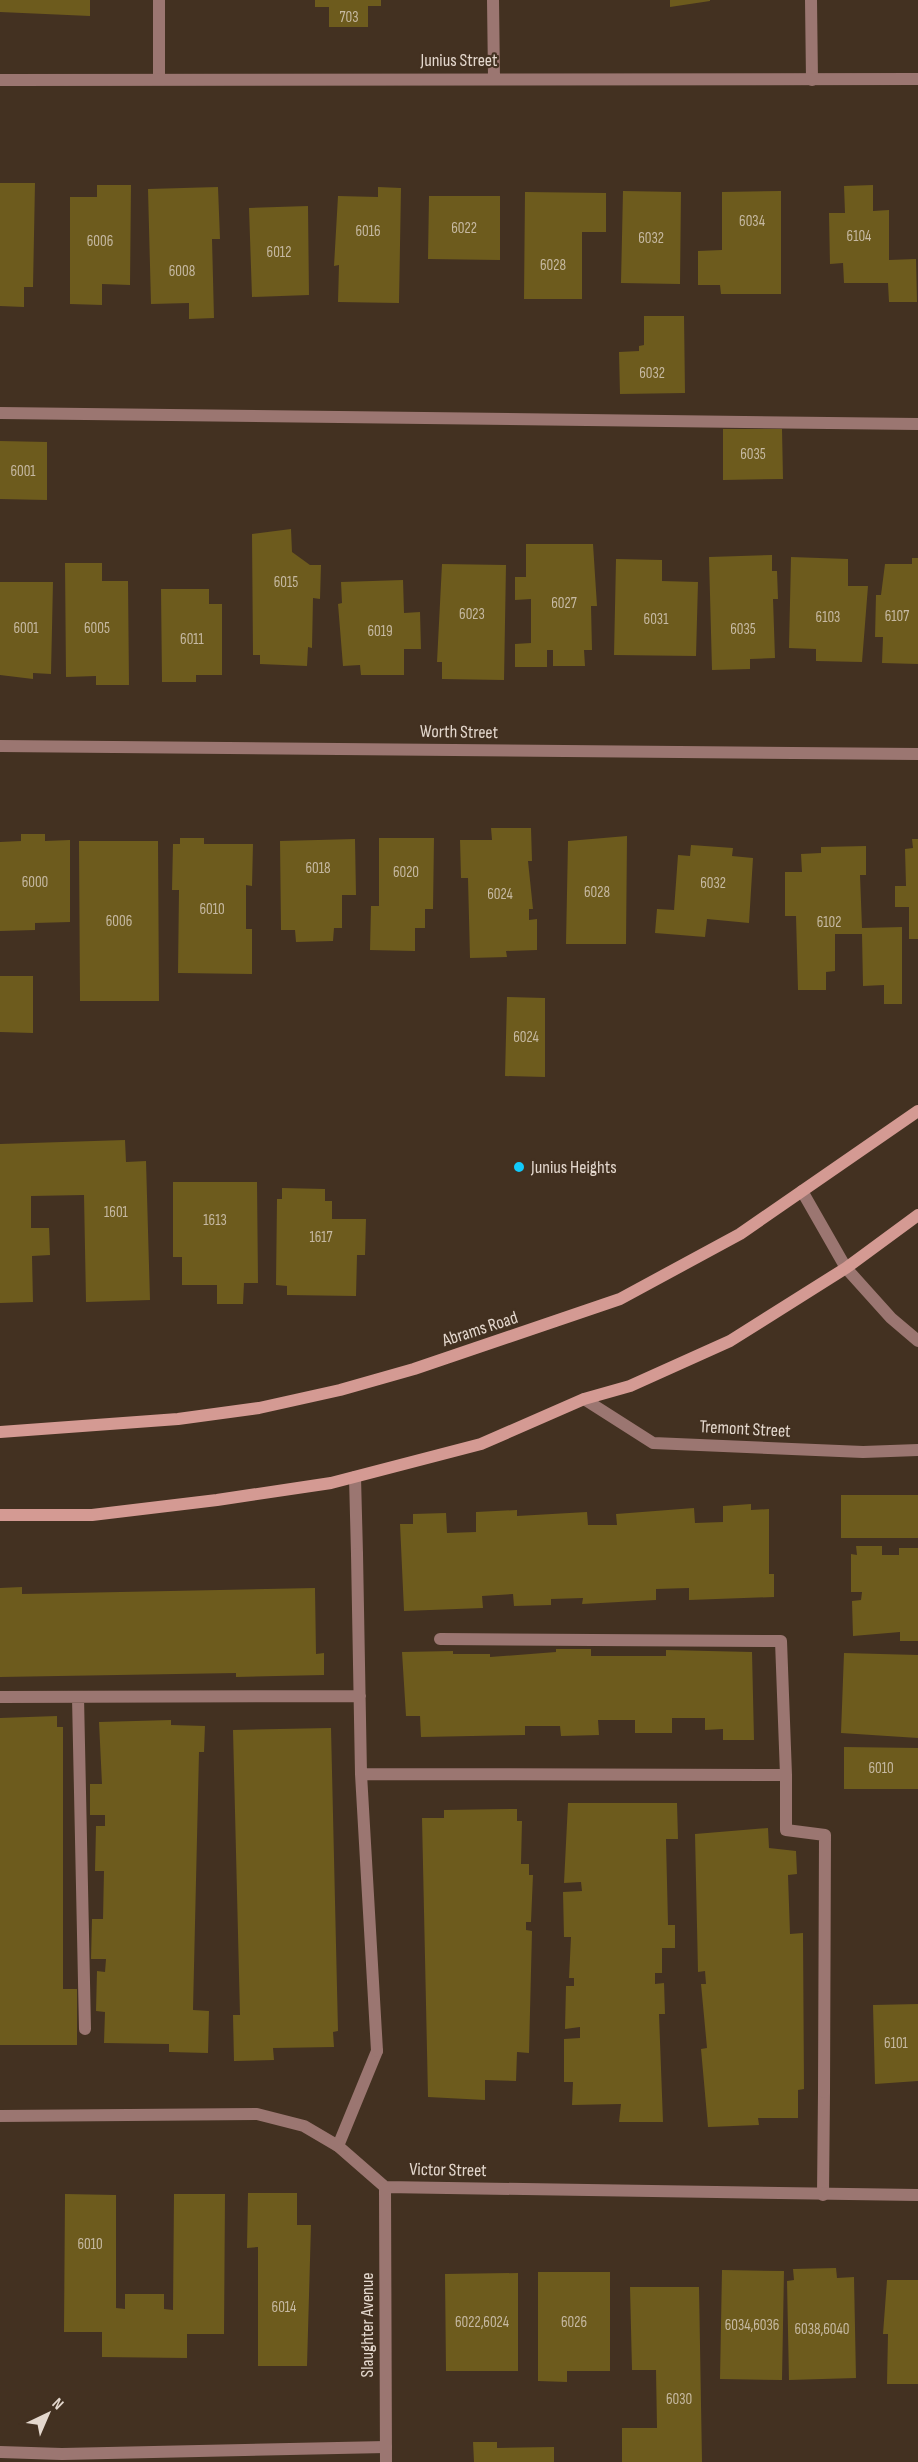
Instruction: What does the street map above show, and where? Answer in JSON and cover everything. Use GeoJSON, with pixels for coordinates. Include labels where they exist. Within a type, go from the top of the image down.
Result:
{"type":"FeatureCollection","features":[{"type":"Feature","properties":{"kind":"main road","name":"Abrams Road"},"geometry":{"type":"LineString","coordinates":[[0,1432],[178,1419],[259,1408],[340,1390],[414,1369],[621,1299],[740,1234],[918,1111]]}},
{"type":"Feature","properties":{"kind":"main road"},"geometry":{"type":"LineString","coordinates":[[0,1515],[92,1515],[217,1500],[331,1483],[481,1444],[584,1399],[630,1386],[730,1341],[846,1268],[918,1215]]}},
{"type":"Feature","properties":{"kind":"street"},"geometry":{"type":"LineString","coordinates":[[159,0],[159,78]]}},
{"type":"Feature","properties":{"kind":"street"},"geometry":{"type":"LineString","coordinates":[[493,0],[494,78]]}},
{"type":"Feature","properties":{"kind":"street"},"geometry":{"type":"LineString","coordinates":[[811,0],[812,80]]}},
{"type":"Feature","properties":{"kind":"street","name":"Junius Street"},"geometry":{"type":"LineString","coordinates":[[0,80],[159,78],[918,79]]}},
{"type":"Feature","properties":{"kind":"street"},"geometry":{"type":"LineString","coordinates":[[0,413],[918,424]]}},
{"type":"Feature","properties":{"kind":"street","name":"Worth Street"},"geometry":{"type":"LineString","coordinates":[[0,746],[918,754]]}},
{"type":"Feature","properties":{"kind":"street"},"geometry":{"type":"LineString","coordinates":[[802,1191],[846,1268],[891,1318],[918,1341]]}},
{"type":"Feature","properties":{"kind":"street","name":"Tremont Street"},"geometry":{"type":"LineString","coordinates":[[584,1399],[653,1443],[863,1452],[918,1450]]}},
{"type":"Feature","properties":{"kind":"street"},"geometry":{"type":"LineString","coordinates":[[338,2146],[377,2050],[361,1774],[355,1477]]}},
{"type":"Feature","properties":{"kind":"street"},"geometry":{"type":"LineString","coordinates":[[440,1639],[782,1641],[786,1830],[825,1835],[823,2195]]}},
{"type":"Feature","properties":{"kind":"street"},"geometry":{"type":"LineString","coordinates":[[0,1697],[360,1696]]}},
{"type":"Feature","properties":{"kind":"street"},"geometry":{"type":"LineString","coordinates":[[78,1697],[85,2029]]}},
{"type":"Feature","properties":{"kind":"street"},"geometry":{"type":"LineString","coordinates":[[361,1774],[786,1775]]}},
{"type":"Feature","properties":{"kind":"street","name":"Victor Street"},"geometry":{"type":"LineString","coordinates":[[0,2116],[257,2114],[304,2126],[338,2146],[385,2187],[918,2195]]}},
{"type":"Feature","properties":{"kind":"street","name":"Slaughter Avenue"},"geometry":{"type":"LineString","coordinates":[[385,2187],[386,2462]]}},
{"type":"Feature","properties":{"kind":"street"},"geometry":{"type":"LineString","coordinates":[[0,2452],[62,2454],[386,2447]]}},
{"type":"Feature","properties":{"kind":"building"},"geometry":{"type":"Polygon","coordinates":[[[0,0],[90,0],[90,16],[0,12],[0,0]]]}},
{"type":"Feature","properties":{"kind":"building"},"geometry":{"type":"Polygon","coordinates":[[[315,0],[381,0],[381,6],[368,6],[368,27],[329,27],[329,7],[315,7],[315,0]]]}},
{"type":"Feature","properties":{"kind":"building"},"geometry":{"type":"Polygon","coordinates":[[[670,0],[710,0],[710,1],[670,7],[670,0]]]}},
{"type":"Feature","properties":{"kind":"building"},"geometry":{"type":"Polygon","coordinates":[[[0,183],[35,183],[33,287],[24,287],[24,307],[0,306],[0,183]]]}},
{"type":"Feature","properties":{"kind":"building"},"geometry":{"type":"Polygon","coordinates":[[[97,185],[131,185],[130,285],[102,284],[102,305],[70,304],[70,197],[97,197],[97,185]]]}},
{"type":"Feature","properties":{"kind":"building"},"geometry":{"type":"Polygon","coordinates":[[[873,185],[873,211],[889,210],[889,260],[916,259],[917,302],[889,302],[888,283],[844,283],[843,263],[830,264],[829,213],[845,213],[844,186],[873,185]]]}},
{"type":"Feature","properties":{"kind":"building"},"geometry":{"type":"Polygon","coordinates":[[[218,187],[220,239],[212,239],[214,318],[189,319],[189,303],[151,304],[148,189],[218,187]]]}},
{"type":"Feature","properties":{"kind":"building"},"geometry":{"type":"Polygon","coordinates":[[[378,187],[401,188],[399,303],[338,302],[339,265],[334,266],[338,196],[378,197],[378,187]]]}},
{"type":"Feature","properties":{"kind":"building"},"geometry":{"type":"Polygon","coordinates":[[[623,191],[681,192],[680,284],[621,283],[623,191]]]}},
{"type":"Feature","properties":{"kind":"building"},"geometry":{"type":"Polygon","coordinates":[[[781,191],[781,294],[721,294],[720,285],[698,285],[698,251],[722,250],[722,192],[781,191]]]}},
{"type":"Feature","properties":{"kind":"building"},"geometry":{"type":"Polygon","coordinates":[[[525,192],[606,193],[606,232],[582,232],[582,299],[524,299],[525,192]]]}},
{"type":"Feature","properties":{"kind":"building"},"geometry":{"type":"Polygon","coordinates":[[[429,196],[500,196],[500,260],[428,259],[429,196]]]}},
{"type":"Feature","properties":{"kind":"building"},"geometry":{"type":"Polygon","coordinates":[[[308,206],[309,295],[252,297],[249,208],[308,206]]]}},
{"type":"Feature","properties":{"kind":"building"},"geometry":{"type":"Polygon","coordinates":[[[644,316],[684,316],[685,393],[620,394],[619,352],[639,351],[639,346],[644,345],[644,316]]]}},
{"type":"Feature","properties":{"kind":"building"},"geometry":{"type":"Polygon","coordinates":[[[723,429],[782,429],[783,479],[723,480],[723,429]]]}},
{"type":"Feature","properties":{"kind":"building"},"geometry":{"type":"Polygon","coordinates":[[[0,441],[47,442],[47,500],[0,499],[0,441]]]}},
{"type":"Feature","properties":{"kind":"building"},"geometry":{"type":"Polygon","coordinates":[[[291,529],[292,552],[310,565],[321,565],[320,599],[313,598],[312,648],[308,647],[307,666],[260,664],[260,655],[253,655],[252,534],[291,529]]]}},
{"type":"Feature","properties":{"kind":"building"},"geometry":{"type":"Polygon","coordinates":[[[526,544],[593,544],[597,606],[591,606],[592,650],[584,650],[585,666],[553,666],[553,650],[547,650],[547,667],[515,667],[515,644],[531,643],[531,599],[515,600],[515,577],[526,577],[526,544]]]}},
{"type":"Feature","properties":{"kind":"building"},"geometry":{"type":"Polygon","coordinates":[[[772,555],[772,571],[777,571],[778,599],[773,599],[775,658],[750,659],[750,669],[712,670],[709,557],[772,555]]]}},
{"type":"Feature","properties":{"kind":"building"},"geometry":{"type":"Polygon","coordinates":[[[791,557],[848,559],[848,586],[868,586],[862,662],[816,661],[816,649],[789,648],[791,557]]]}},
{"type":"Feature","properties":{"kind":"building"},"geometry":{"type":"Polygon","coordinates":[[[912,558],[918,558],[918,664],[882,663],[883,637],[875,637],[876,595],[881,595],[885,564],[912,564],[912,558]]]}},
{"type":"Feature","properties":{"kind":"building"},"geometry":{"type":"Polygon","coordinates":[[[616,559],[662,560],[662,581],[698,582],[696,656],[614,655],[616,559]]]}},
{"type":"Feature","properties":{"kind":"building"},"geometry":{"type":"Polygon","coordinates":[[[65,563],[102,563],[102,581],[128,581],[129,685],[96,685],[96,676],[66,677],[65,563]]]}},
{"type":"Feature","properties":{"kind":"building"},"geometry":{"type":"Polygon","coordinates":[[[442,564],[506,565],[504,680],[442,679],[442,662],[437,662],[442,564]]]}},
{"type":"Feature","properties":{"kind":"building"},"geometry":{"type":"Polygon","coordinates":[[[403,580],[404,613],[420,612],[421,649],[404,649],[404,675],[361,675],[360,665],[343,666],[338,604],[342,603],[341,582],[403,580]]]}},
{"type":"Feature","properties":{"kind":"building"},"geometry":{"type":"Polygon","coordinates":[[[0,582],[53,582],[51,674],[33,673],[33,679],[0,675],[0,582]]]}},
{"type":"Feature","properties":{"kind":"building"},"geometry":{"type":"Polygon","coordinates":[[[161,589],[209,589],[209,604],[222,604],[222,675],[196,675],[196,682],[162,682],[161,589]]]}},
{"type":"Feature","properties":{"kind":"building"},"geometry":{"type":"Polygon","coordinates":[[[491,828],[531,828],[532,861],[528,861],[533,909],[529,909],[529,920],[537,919],[537,950],[506,951],[507,957],[470,958],[468,878],[461,878],[460,840],[492,840],[491,828]]]}},
{"type":"Feature","properties":{"kind":"building"},"geometry":{"type":"Polygon","coordinates":[[[21,834],[45,834],[45,841],[70,840],[70,922],[35,923],[35,930],[0,931],[0,842],[21,841],[21,834]]]}},
{"type":"Feature","properties":{"kind":"building"},"geometry":{"type":"Polygon","coordinates":[[[627,836],[626,944],[566,944],[568,841],[627,836]]]}},
{"type":"Feature","properties":{"kind":"building"},"geometry":{"type":"Polygon","coordinates":[[[180,838],[204,838],[204,844],[253,844],[252,886],[246,885],[246,929],[252,929],[252,974],[178,973],[179,890],[172,890],[173,844],[180,844],[180,838]]]}},
{"type":"Feature","properties":{"kind":"building"},"geometry":{"type":"Polygon","coordinates":[[[379,838],[434,838],[433,909],[425,909],[425,928],[415,928],[415,951],[370,950],[371,906],[379,906],[379,838]]]}},
{"type":"Feature","properties":{"kind":"building"},"geometry":{"type":"Polygon","coordinates":[[[355,839],[356,895],[342,895],[342,928],[334,928],[333,941],[296,942],[295,930],[281,930],[280,841],[355,839]]]}},
{"type":"Feature","properties":{"kind":"building"},"geometry":{"type":"Polygon","coordinates":[[[912,839],[918,839],[918,939],[909,939],[909,907],[895,907],[895,886],[906,886],[905,849],[913,848],[912,839]]]}},
{"type":"Feature","properties":{"kind":"building"},"geometry":{"type":"Polygon","coordinates":[[[79,841],[158,841],[159,1001],[80,1001],[79,841]]]}},
{"type":"Feature","properties":{"kind":"building"},"geometry":{"type":"Polygon","coordinates":[[[691,845],[733,848],[732,856],[753,858],[749,923],[707,919],[705,937],[655,933],[657,909],[674,910],[678,855],[690,856],[691,845]]]}},
{"type":"Feature","properties":{"kind":"building"},"geometry":{"type":"Polygon","coordinates":[[[866,846],[866,875],[860,875],[862,928],[902,927],[902,1004],[884,1004],[884,985],[863,986],[862,934],[835,934],[835,971],[826,972],[826,990],[798,990],[796,916],[785,916],[785,872],[802,872],[801,854],[821,853],[821,847],[866,846]]]}},
{"type":"Feature","properties":{"kind":"building"},"geometry":{"type":"Polygon","coordinates":[[[0,976],[33,976],[33,1033],[0,1032],[0,976]]]}},
{"type":"Feature","properties":{"kind":"building"},"geometry":{"type":"Polygon","coordinates":[[[507,997],[545,998],[545,1077],[505,1076],[507,997]]]}},
{"type":"Feature","properties":{"kind":"building"},"geometry":{"type":"Polygon","coordinates":[[[125,1140],[126,1162],[146,1161],[150,1300],[86,1302],[84,1195],[31,1196],[31,1228],[49,1228],[50,1255],[32,1256],[33,1302],[0,1303],[0,1144],[125,1140]]]}},
{"type":"Feature","properties":{"kind":"building"},"geometry":{"type":"Polygon","coordinates":[[[173,1182],[257,1182],[258,1283],[244,1283],[243,1304],[217,1304],[217,1285],[182,1285],[182,1257],[173,1257],[173,1182]]]}},
{"type":"Feature","properties":{"kind":"building"},"geometry":{"type":"Polygon","coordinates":[[[282,1188],[325,1189],[325,1201],[332,1201],[332,1219],[366,1219],[365,1255],[357,1255],[356,1296],[287,1295],[287,1286],[276,1285],[277,1199],[282,1199],[282,1188]]]}},
{"type":"Feature","properties":{"kind":"building"},"geometry":{"type":"Polygon","coordinates":[[[841,1495],[918,1495],[918,1538],[841,1538],[841,1495]]]}},
{"type":"Feature","properties":{"kind":"building"},"geometry":{"type":"Polygon","coordinates":[[[751,1504],[751,1510],[769,1509],[769,1574],[774,1574],[774,1597],[689,1600],[689,1588],[656,1589],[656,1600],[582,1604],[583,1598],[551,1599],[551,1605],[514,1606],[513,1594],[482,1596],[483,1608],[404,1611],[400,1524],[413,1524],[413,1514],[446,1513],[447,1533],[476,1532],[476,1512],[517,1510],[517,1516],[587,1512],[588,1525],[617,1525],[616,1514],[694,1508],[695,1523],[723,1522],[723,1506],[751,1504]]]}},
{"type":"Feature","properties":{"kind":"building"},"geometry":{"type":"Polygon","coordinates":[[[856,1546],[882,1546],[882,1555],[899,1555],[899,1548],[918,1548],[918,1641],[900,1641],[900,1632],[853,1636],[852,1601],[861,1600],[862,1592],[851,1592],[851,1554],[857,1555],[856,1546]]]}},
{"type":"Feature","properties":{"kind":"building"},"geometry":{"type":"Polygon","coordinates":[[[22,1587],[22,1594],[315,1588],[316,1654],[324,1653],[324,1675],[236,1677],[236,1673],[0,1677],[0,1588],[22,1587]]]}},
{"type":"Feature","properties":{"kind":"building"},"geometry":{"type":"Polygon","coordinates":[[[556,1649],[591,1649],[591,1656],[666,1656],[666,1650],[752,1652],[754,1740],[723,1740],[723,1729],[705,1730],[705,1718],[672,1718],[672,1733],[635,1733],[635,1720],[598,1720],[599,1735],[561,1736],[560,1726],[525,1726],[525,1735],[421,1737],[420,1716],[406,1716],[402,1652],[453,1651],[453,1654],[490,1654],[490,1657],[556,1652],[556,1649]]]}},
{"type":"Feature","properties":{"kind":"building"},"geometry":{"type":"Polygon","coordinates":[[[844,1653],[918,1655],[918,1738],[841,1733],[844,1653]]]}},
{"type":"Feature","properties":{"kind":"building"},"geometry":{"type":"Polygon","coordinates":[[[57,1716],[57,1727],[63,1727],[63,1989],[77,1989],[77,2045],[0,2045],[0,1718],[57,1716]]]}},
{"type":"Feature","properties":{"kind":"building"},"geometry":{"type":"Polygon","coordinates":[[[171,1720],[171,1725],[205,1726],[204,1752],[199,1752],[193,2010],[209,2011],[208,2053],[169,2052],[169,2044],[104,2043],[105,2012],[96,2011],[97,1971],[105,1972],[106,1959],[91,1959],[92,1919],[103,1919],[104,1871],[95,1871],[96,1826],[105,1826],[105,1815],[90,1815],[90,1784],[102,1784],[99,1722],[171,1720]]]}},
{"type":"Feature","properties":{"kind":"building"},"geometry":{"type":"Polygon","coordinates":[[[331,1728],[338,2031],[333,2032],[334,2047],[273,2048],[274,2060],[234,2061],[233,2015],[240,2015],[233,1730],[331,1728]]]}},
{"type":"Feature","properties":{"kind":"building"},"geometry":{"type":"Polygon","coordinates":[[[844,1747],[918,1748],[918,1789],[844,1789],[844,1747]]]}},
{"type":"Feature","properties":{"kind":"building"},"geometry":{"type":"Polygon","coordinates":[[[568,1803],[677,1803],[678,1839],[666,1839],[668,1925],[675,1925],[675,1948],[662,1948],[662,1973],[655,1973],[655,1984],[664,1983],[665,2014],[659,2014],[663,2122],[619,2122],[621,2104],[572,2105],[573,2082],[564,2082],[564,2039],[580,2038],[580,2027],[565,2029],[566,1986],[574,1986],[574,1978],[569,1978],[571,1937],[564,1937],[563,1892],[582,1891],[581,1882],[564,1883],[568,1803]]]}},
{"type":"Feature","properties":{"kind":"building"},"geometry":{"type":"Polygon","coordinates":[[[517,1809],[517,1821],[522,1821],[521,1864],[529,1864],[529,1875],[533,1875],[531,1922],[526,1922],[526,1930],[532,1931],[529,2053],[517,2052],[516,2081],[485,2080],[485,2100],[428,2097],[422,1818],[444,1818],[444,1810],[517,1809]]]}},
{"type":"Feature","properties":{"kind":"building"},"geometry":{"type":"Polygon","coordinates":[[[768,1828],[769,1848],[796,1851],[797,1874],[788,1875],[790,1934],[803,1933],[804,2089],[798,2090],[798,2118],[758,2118],[759,2125],[708,2127],[701,2049],[707,2048],[701,1984],[706,1984],[705,1971],[698,1972],[695,1834],[768,1828]]]}},
{"type":"Feature","properties":{"kind":"building"},"geometry":{"type":"Polygon","coordinates":[[[918,2004],[918,2081],[875,2084],[873,2005],[918,2004]]]}},
{"type":"Feature","properties":{"kind":"building"},"geometry":{"type":"Polygon","coordinates":[[[248,2193],[297,2193],[297,2225],[311,2225],[307,2366],[258,2366],[258,2247],[247,2248],[248,2193]]]}},
{"type":"Feature","properties":{"kind":"building"},"geometry":{"type":"Polygon","coordinates":[[[65,2194],[116,2195],[116,2308],[125,2309],[125,2294],[164,2294],[164,2309],[173,2310],[174,2194],[225,2194],[224,2334],[187,2334],[187,2358],[102,2357],[102,2332],[64,2332],[65,2194]]]}},
{"type":"Feature","properties":{"kind":"building"},"geometry":{"type":"Polygon","coordinates":[[[836,2268],[837,2278],[854,2277],[856,2378],[789,2380],[787,2281],[794,2280],[793,2269],[836,2268]]]}},
{"type":"Feature","properties":{"kind":"building"},"geometry":{"type":"Polygon","coordinates":[[[722,2270],[784,2271],[782,2380],[720,2379],[722,2270]]]}},
{"type":"Feature","properties":{"kind":"building"},"geometry":{"type":"Polygon","coordinates":[[[538,2272],[610,2272],[610,2371],[567,2371],[567,2382],[538,2381],[538,2272]]]}},
{"type":"Feature","properties":{"kind":"building"},"geometry":{"type":"Polygon","coordinates":[[[518,2273],[518,2371],[446,2371],[445,2274],[518,2273]]]}},
{"type":"Feature","properties":{"kind":"building"},"geometry":{"type":"Polygon","coordinates":[[[887,2280],[918,2280],[918,2384],[887,2384],[888,2334],[883,2334],[887,2280]]]}},
{"type":"Feature","properties":{"kind":"building"},"geometry":{"type":"Polygon","coordinates":[[[630,2287],[699,2287],[702,2462],[622,2462],[622,2428],[657,2428],[656,2370],[632,2370],[630,2287]]]}},
{"type":"Feature","properties":{"kind":"building"},"geometry":{"type":"Polygon","coordinates":[[[473,2442],[497,2442],[497,2448],[554,2447],[554,2462],[474,2462],[473,2442]]]}},
{"type":"Feature","properties":{"kind":"place","name":"Junius Heights"},"geometry":{"type":"Point","coordinates":[519,1167]}}]}
